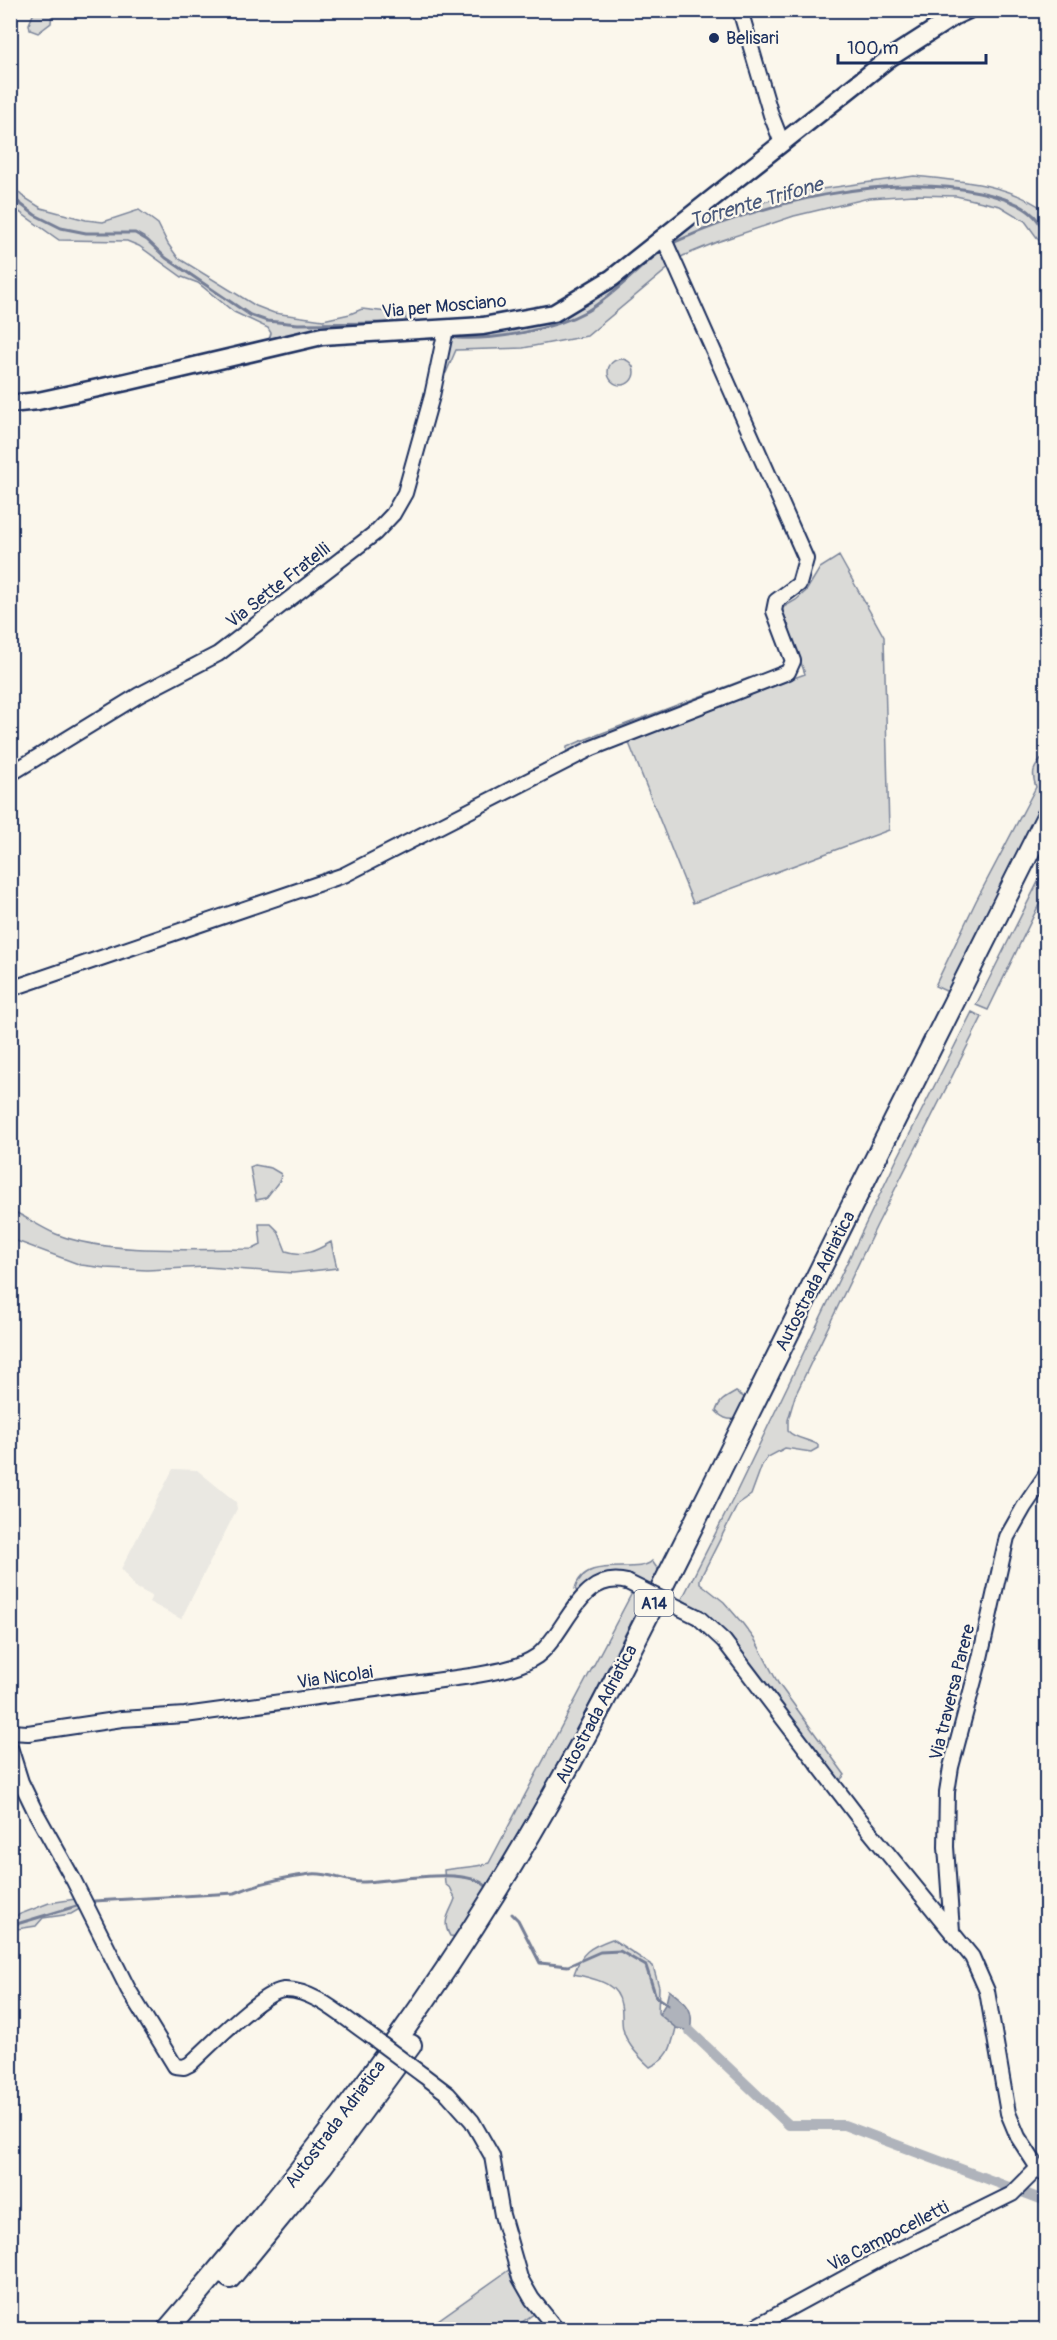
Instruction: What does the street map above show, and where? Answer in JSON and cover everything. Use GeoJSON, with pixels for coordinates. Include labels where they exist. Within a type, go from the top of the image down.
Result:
{"type":"FeatureCollection","features":[{"type":"Feature","properties":{"kind":"highway","name":"Autostrada Adriatica"},"geometry":{"type":"LineString","coordinates":[[167,2330],[295,2178],[375,2072],[448,1966],[540,1818],[624,1662],[1047,818]]}},
{"type":"Feature","properties":{"kind":"highway","name":"Autostrada Adriatica"},"geometry":{"type":"LineString","coordinates":[[185,2330],[289,2207],[391,2073],[461,1972],[553,1821],[639,1662],[1047,847]]}},
{"type":"Feature","properties":{"kind":"main road","name":"Via per Mosciano"},"geometry":{"type":"LineString","coordinates":[[10,404],[38,401],[322,336],[483,326],[554,313],[612,278],[888,59],[968,10]]}},
{"type":"Feature","properties":{"kind":"street"},"geometry":{"type":"LineString","coordinates":[[740,10],[771,115],[782,143]]}},
{"type":"Feature","properties":{"kind":"street"},"geometry":{"type":"LineString","coordinates":[[10,989],[344,875],[592,748],[788,672],[793,661],[774,611],[776,601],[799,584],[806,559],[663,237]]}},
{"type":"Feature","properties":{"kind":"street","name":"Via Sette Fratelli"},"geometry":{"type":"LineString","coordinates":[[10,774],[139,695],[218,654],[375,533],[393,514],[405,493],[432,396],[446,329]]}},
{"type":"Feature","properties":{"kind":"street","name":"Via traversa Parere"},"geometry":{"type":"LineString","coordinates":[[952,1931],[946,1847],[947,1792],[951,1767],[980,1658],[1007,1537],[1024,1507],[1047,1475]]}},
{"type":"Feature","properties":{"kind":"street","name":"Via Nicolai"},"geometry":{"type":"LineString","coordinates":[[11,1735],[122,1719],[229,1710],[506,1670],[529,1660],[542,1651],[591,1589],[608,1581],[627,1582],[698,1617],[724,1641],[858,1817],[952,1931]]}},
{"type":"Feature","properties":{"kind":"street"},"geometry":{"type":"LineString","coordinates":[[10,1747],[21,1782],[35,1811],[74,1881],[128,1989],[175,2066],[184,2067],[190,2064],[258,2002],[276,1991],[289,1991],[312,1997],[369,2035],[448,2094],[472,2121],[492,2156],[502,2215],[520,2278],[532,2300],[557,2330]]}},
{"type":"Feature","properties":{"kind":"street"},"geometry":{"type":"LineString","coordinates":[[952,1931],[978,1967],[987,1991],[1008,2113],[1018,2137],[1042,2172]]}},
{"type":"Feature","properties":{"kind":"street","name":"Via Campocelletti"},"geometry":{"type":"LineString","coordinates":[[749,2330],[878,2260],[1017,2190],[1042,2172]]}},
{"type":"Feature","properties":{"kind":"shaded area"},"geometry":{"type":"Polygon","coordinates":[[[35,10],[52,11],[51,23],[38,33],[30,30],[29,24],[35,10]]]}},
{"type":"Feature","properties":{"kind":"shaded area"},"geometry":{"type":"Polygon","coordinates":[[[914,176],[983,185],[1016,194],[1031,202],[1046,211],[1046,250],[1025,221],[1000,206],[956,196],[914,195],[869,198],[794,216],[683,256],[587,336],[523,348],[456,350],[446,373],[439,372],[450,338],[464,333],[539,321],[670,234],[721,214],[800,192],[914,176]]]}},
{"type":"Feature","properties":{"kind":"shaded area"},"geometry":{"type":"Polygon","coordinates":[[[10,183],[22,196],[41,208],[86,220],[103,222],[139,210],[158,224],[178,258],[256,306],[274,313],[323,320],[362,309],[405,314],[405,324],[268,343],[271,333],[268,328],[234,312],[198,283],[182,277],[139,246],[127,241],[59,240],[11,206],[10,183]]]}},
{"type":"Feature","properties":{"kind":"shaded area"},"geometry":{"type":"Polygon","coordinates":[[[621,359],[630,363],[634,372],[630,381],[621,385],[612,381],[608,372],[612,363],[621,359]]]}},
{"type":"Feature","properties":{"kind":"shaded area"},"geometry":{"type":"Polygon","coordinates":[[[839,556],[884,637],[889,830],[693,903],[627,738],[805,674],[782,608],[806,591],[820,568],[839,556]]]}},
{"type":"Feature","properties":{"kind":"shaded area"},"geometry":{"type":"Polygon","coordinates":[[[749,678],[751,683],[566,757],[567,747],[749,678]]]}},
{"type":"Feature","properties":{"kind":"shaded area"},"geometry":{"type":"Polygon","coordinates":[[[1046,754],[1046,798],[948,992],[935,986],[976,901],[1036,787],[1034,772],[1046,754]]]}},
{"type":"Feature","properties":{"kind":"shaded area"},"geometry":{"type":"Polygon","coordinates":[[[1046,866],[1046,890],[988,1010],[976,1005],[1046,866]]]}},
{"type":"Feature","properties":{"kind":"shaded area"},"geometry":{"type":"Polygon","coordinates":[[[972,1012],[982,1017],[877,1225],[795,1396],[788,1420],[788,1431],[794,1436],[818,1445],[818,1448],[811,1452],[785,1448],[768,1457],[762,1465],[751,1495],[738,1504],[700,1579],[700,1583],[724,1602],[755,1640],[778,1683],[845,1775],[838,1782],[716,1623],[682,1599],[733,1499],[896,1161],[972,1012]]]}},
{"type":"Feature","properties":{"kind":"shaded area"},"geometry":{"type":"Polygon","coordinates":[[[255,1165],[271,1168],[281,1174],[280,1180],[266,1198],[256,1200],[250,1167],[255,1165]]]}},
{"type":"Feature","properties":{"kind":"shaded area"},"geometry":{"type":"Polygon","coordinates":[[[11,1210],[56,1234],[77,1241],[126,1248],[253,1249],[261,1245],[259,1224],[271,1224],[278,1231],[286,1251],[292,1253],[310,1252],[331,1242],[337,1268],[293,1273],[206,1267],[147,1270],[81,1265],[11,1239],[11,1210]]]}},
{"type":"Feature","properties":{"kind":"shaded area"},"geometry":{"type":"Polygon","coordinates":[[[736,1392],[747,1399],[737,1419],[725,1418],[716,1411],[724,1399],[736,1392]]]}},
{"type":"Feature","properties":{"kind":"shaded area"},"geometry":{"type":"Polygon","coordinates":[[[173,1469],[197,1470],[236,1502],[237,1509],[181,1619],[149,1602],[152,1596],[135,1587],[121,1569],[173,1469]]]}},
{"type":"Feature","properties":{"kind":"shaded area"},"geometry":{"type":"Polygon","coordinates":[[[652,1561],[659,1571],[651,1585],[634,1578],[580,1595],[575,1589],[580,1578],[599,1568],[635,1567],[652,1561]]]}},
{"type":"Feature","properties":{"kind":"shaded area"},"geometry":{"type":"Polygon","coordinates":[[[633,1591],[644,1597],[523,1835],[459,1937],[450,1936],[446,1921],[455,1899],[451,1889],[445,1884],[444,1870],[489,1863],[633,1591]]]}},
{"type":"Feature","properties":{"kind":"shaded area"},"geometry":{"type":"Polygon","coordinates":[[[82,1898],[85,1906],[71,1914],[43,1918],[36,1926],[11,1930],[10,1915],[13,1917],[49,1903],[82,1898]]]}},
{"type":"Feature","properties":{"kind":"shaded area"},"geometry":{"type":"Polygon","coordinates":[[[612,1939],[653,1966],[659,1987],[658,2013],[676,2028],[668,2052],[650,2067],[637,2055],[627,2040],[622,2026],[621,2005],[615,1991],[604,1983],[574,1974],[587,1951],[612,1939]]]}},
{"type":"Feature","properties":{"kind":"shaded area"},"geometry":{"type":"Polygon","coordinates":[[[669,1990],[688,2007],[691,2017],[690,2031],[676,2028],[659,2014],[666,2003],[669,1990]]]}},
{"type":"Feature","properties":{"kind":"shaded area"},"geometry":{"type":"Polygon","coordinates":[[[513,2267],[538,2311],[512,2329],[424,2330],[513,2267]]]}},
{"type":"Feature","properties":{"kind":"waterway","name":"Torrente Trifone"},"geometry":{"type":"LineString","coordinates":[[675,242],[746,215],[785,204],[824,195],[904,186],[943,187],[1001,198],[1028,210],[1046,234]]}},
{"type":"Feature","properties":{"kind":"waterway"},"geometry":{"type":"LineString","coordinates":[[10,196],[35,215],[61,228],[86,233],[135,233],[147,240],[166,258],[250,315],[267,321],[298,324],[390,323]]}},
{"type":"Feature","properties":{"kind":"waterway","name":"Torrente Trifone"},"geometry":{"type":"LineString","coordinates":[[457,338],[489,337],[524,332],[573,318],[597,305],[663,250]]}},
{"type":"Feature","properties":{"kind":"waterway"},"geometry":{"type":"LineString","coordinates":[[94,1901],[235,1893],[272,1881],[311,1874],[324,1874],[361,1882],[427,1876],[463,1877],[477,1880],[487,1887]]}},
{"type":"Feature","properties":{"kind":"waterway"},"geometry":{"type":"LineString","coordinates":[[10,1926],[80,1905]]}},
{"type":"Feature","properties":{"kind":"waterway"},"geometry":{"type":"LineString","coordinates":[[512,1914],[518,1920],[540,1963],[568,1966],[600,1952],[620,1951],[646,1966],[656,1997],[668,2005]]}},
{"type":"Feature","properties":{"kind":"waterway"},"geometry":{"type":"LineString","coordinates":[[690,2031],[789,2125],[844,2125],[1046,2201]]}},
{"type":"Feature","properties":{"kind":"place","name":"Belisari"},"geometry":{"type":"Point","coordinates":[714,38]}}]}
